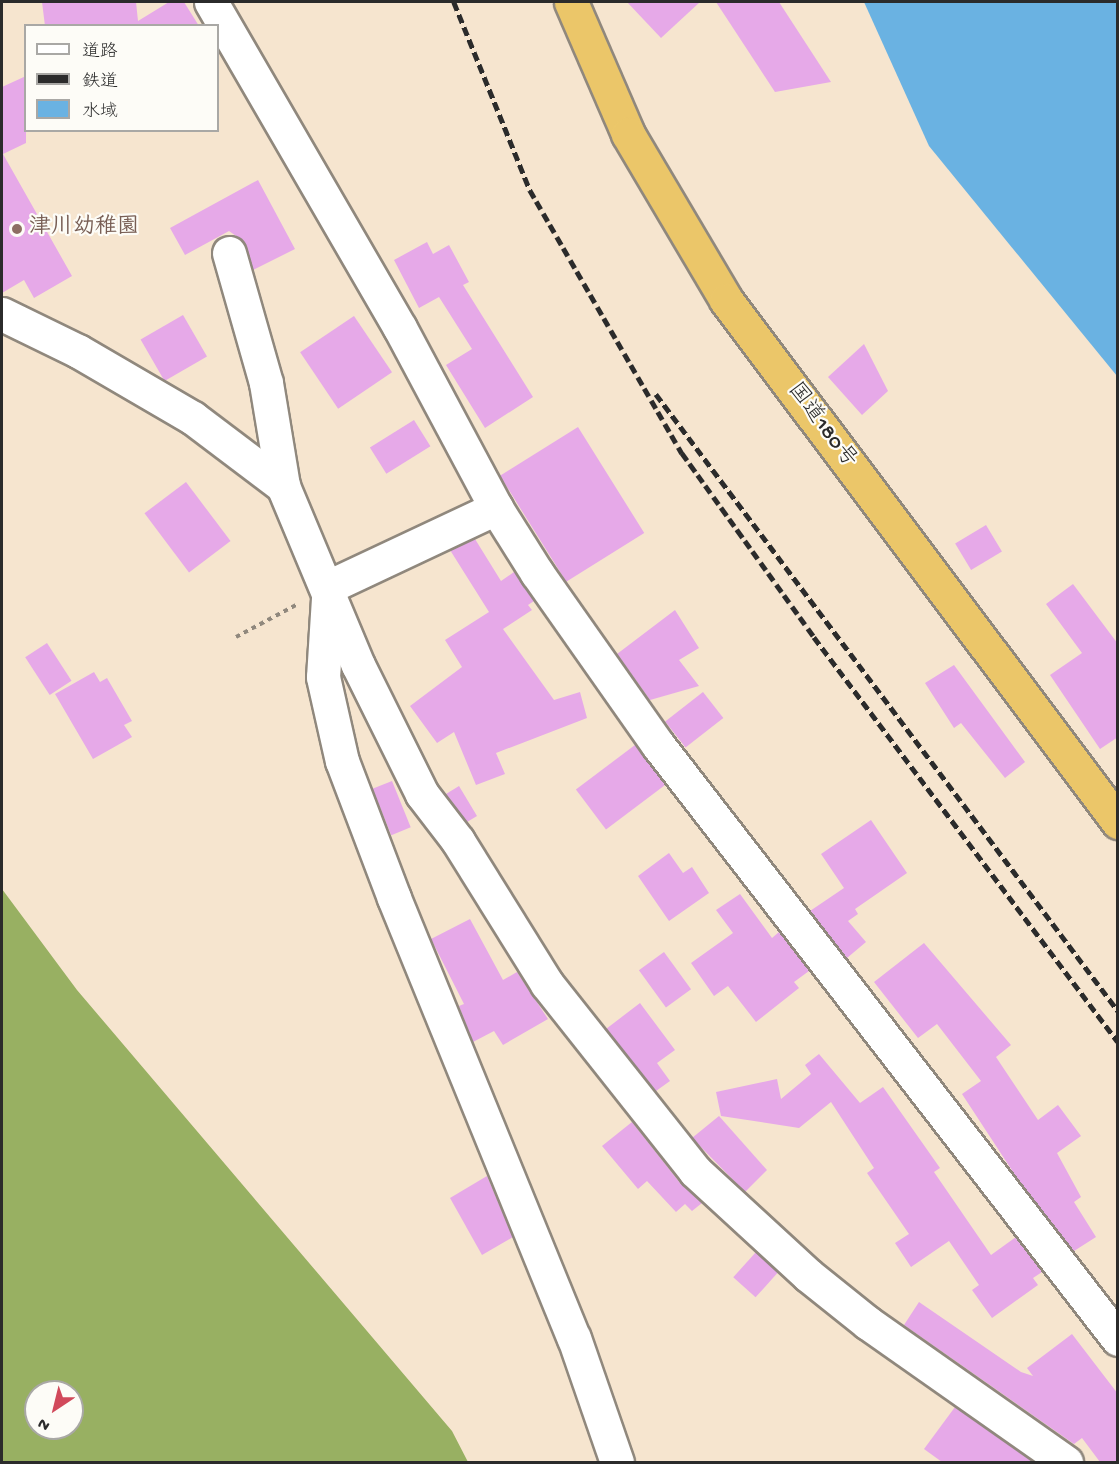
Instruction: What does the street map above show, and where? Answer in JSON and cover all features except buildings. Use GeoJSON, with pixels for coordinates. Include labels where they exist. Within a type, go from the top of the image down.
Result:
{"type":"FeatureCollection","features":[{"type":"Feature","properties":{"kind":"highway","name":"国道180号"},"geometry":{"type":"LineString","coordinates":[[572,2],[628,134],[726,300],[1118,822]]}},
{"type":"Feature","properties":{"kind":"street"},"geometry":{"type":"LineString","coordinates":[[211,2],[400,328],[496,508],[658,745],[1118,1339]]}},
{"type":"Feature","properties":{"kind":"street"},"geometry":{"type":"LineString","coordinates":[[229,253],[266,383],[283,486],[328,587],[358,665],[422,794],[458,841],[547,984],[695,1171],[808,1275],[868,1323],[1066,1462]]}},
{"type":"Feature","properties":{"kind":"street"},"geometry":{"type":"LineString","coordinates":[[2,314],[78,351],[193,418],[283,486]]}},
{"type":"Feature","properties":{"kind":"street"},"geometry":{"type":"LineString","coordinates":[[328,587],[496,508]]}},
{"type":"Feature","properties":{"kind":"street"},"geometry":{"type":"LineString","coordinates":[[328,587],[323,677],[342,761],[394,898],[574,1338],[617,1462]]}},
{"type":"Feature","properties":{"kind":"path"},"geometry":{"type":"LineString","coordinates":[[236,637],[328,587]]}},
{"type":"Feature","properties":{"kind":"green space"},"geometry":{"type":"Polygon","coordinates":[[[2,889],[77,990],[452,1431],[468,1462],[2,1462],[2,889]]]}},
{"type":"Feature","properties":{"kind":"water"},"geometry":{"type":"Polygon","coordinates":[[[864,2],[1117,2],[1117,376],[929,146],[864,2]]]}},
{"type":"Feature","properties":{"kind":"railway"},"geometry":{"type":"LineString","coordinates":[[454,2],[530,190],[682,453],[814,637],[1118,1042]]}},
{"type":"Feature","properties":{"kind":"railway"},"geometry":{"type":"LineString","coordinates":[[656,394],[1118,1011]]}},
{"type":"Feature","properties":{"kind":"place","name":"津川幼稚園"},"geometry":{"type":"Point","coordinates":[17,229]}}]}
